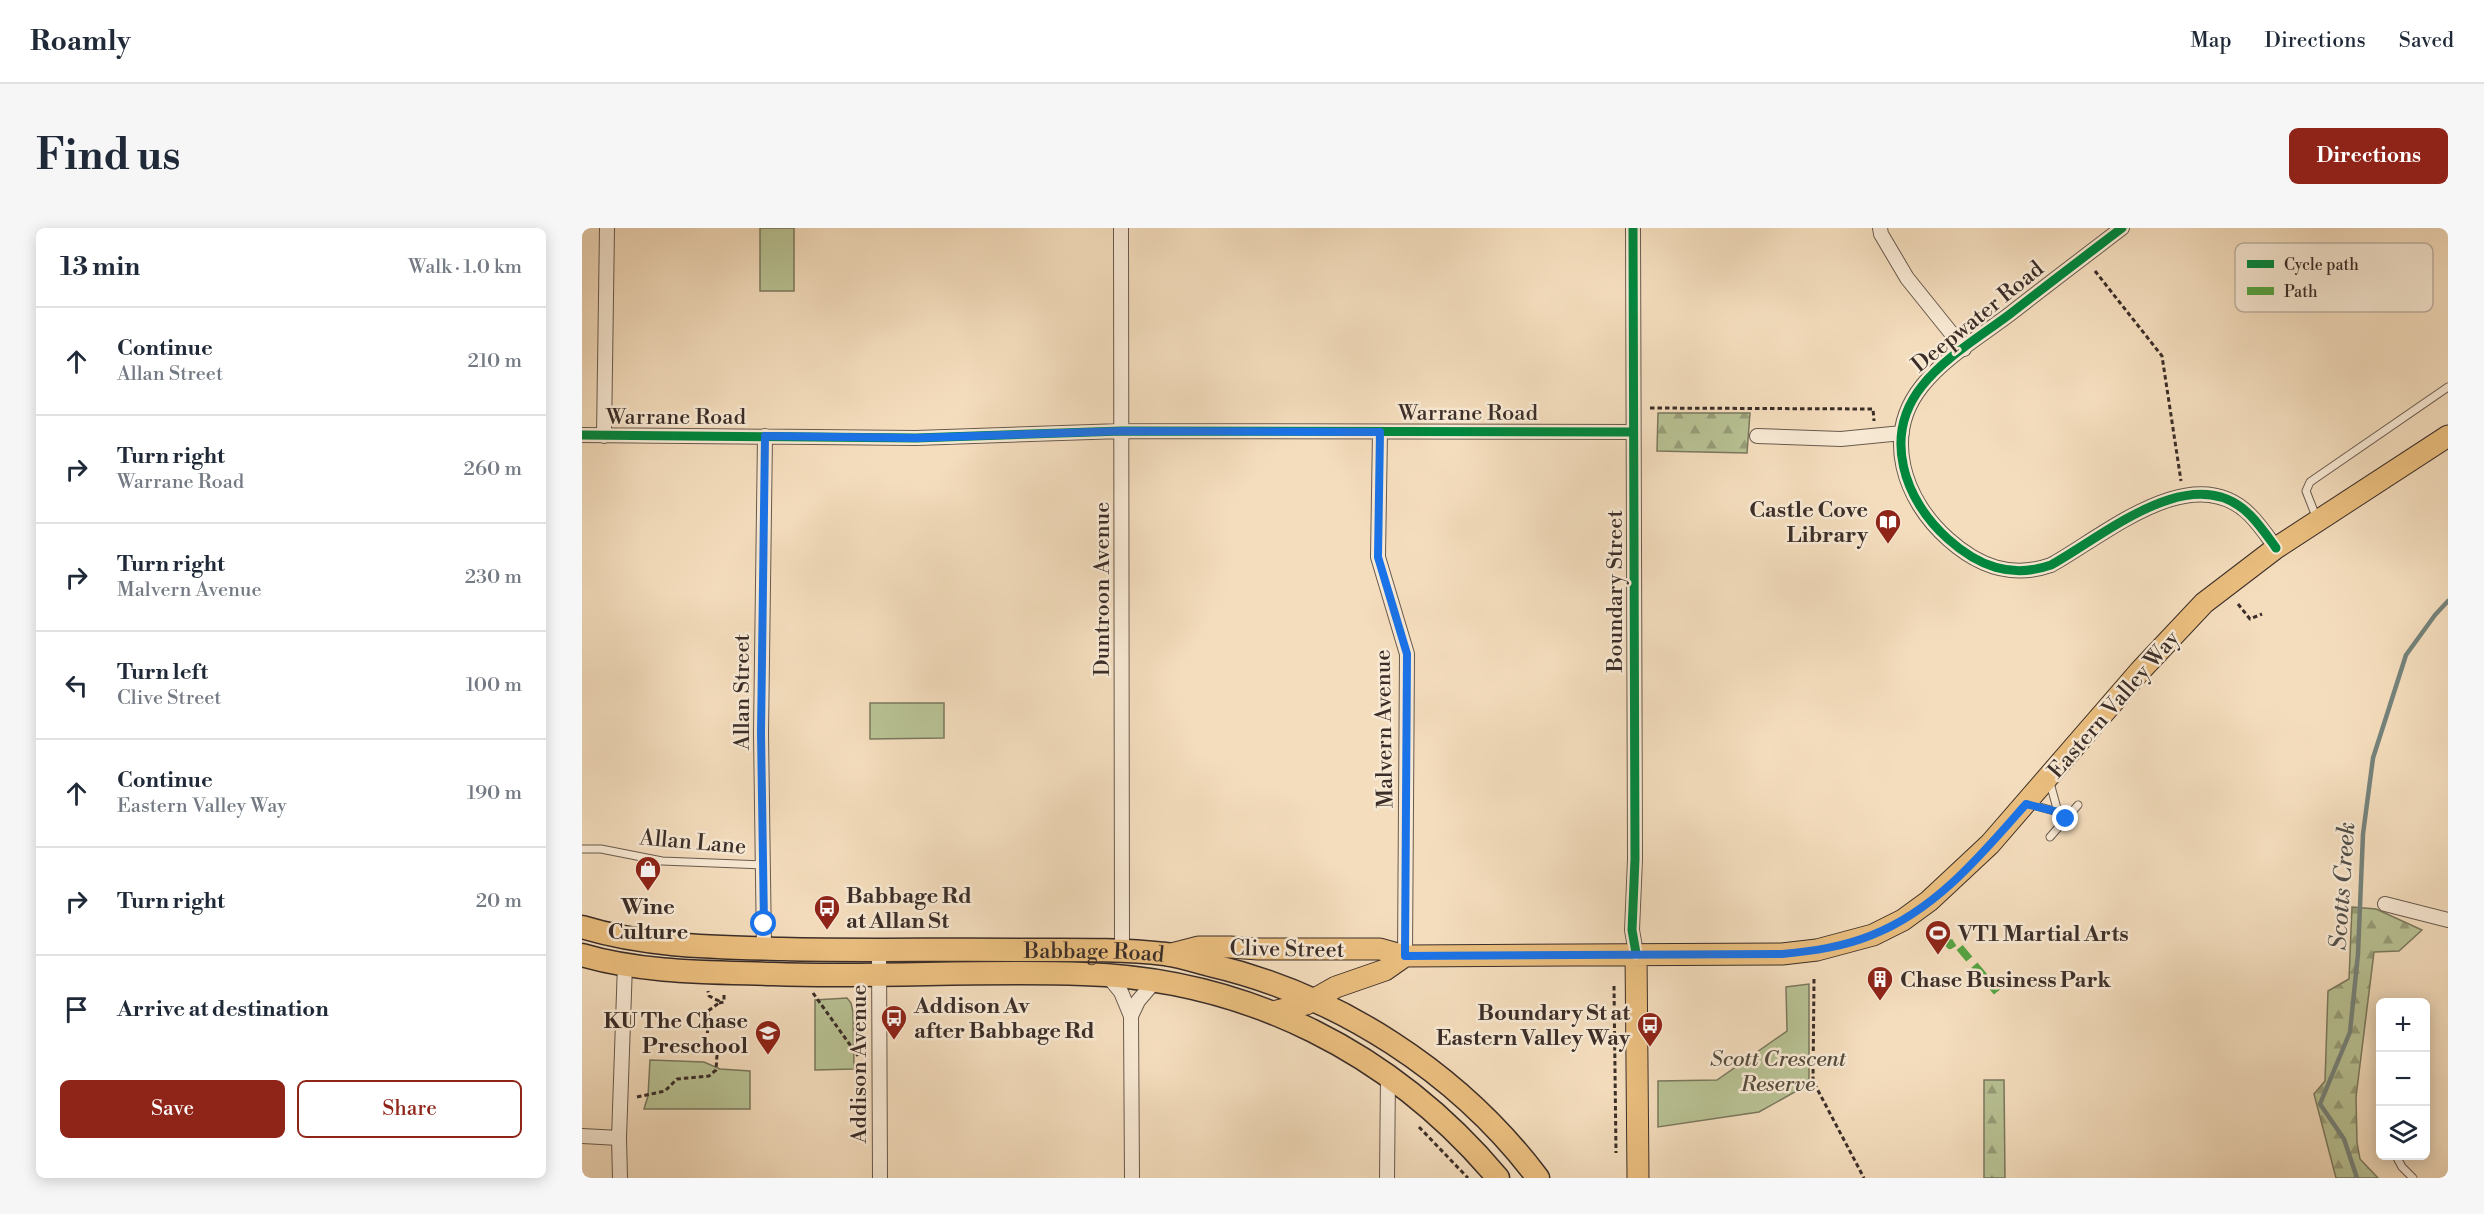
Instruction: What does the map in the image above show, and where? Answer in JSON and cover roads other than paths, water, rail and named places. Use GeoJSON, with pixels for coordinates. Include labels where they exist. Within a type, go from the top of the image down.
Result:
{"type":"FeatureCollection","features":[{"type":"Feature","properties":{"kind":"highway","name":"Babbage Road"},"geometry":{"type":"LineString","coordinates":[[582,927],[640,942],[764,949],[1122,950],[1168,955],[1229,969],[1316,999],[1388,1041],[1459,1094],[1494,1125],[1538,1178]]}},
{"type":"Feature","properties":{"kind":"highway","name":"Babbage Road"},"geometry":{"type":"LineString","coordinates":[[582,955],[625,964],[725,973],[878,976],[1027,974],[1108,976],[1155,981],[1208,992],[1273,1011],[1349,1049],[1388,1074],[1470,1144],[1498,1178]]}},
{"type":"Feature","properties":{"kind":"main road","name":"Eastern Valley Way"},"geometry":{"type":"LineString","coordinates":[[1636,953],[1782,954],[1826,948],[1873,935],[1903,920],[1945,889],[1976,860],[2181,626],[2226,584],[2276,548],[2448,436]]}},
{"type":"Feature","properties":{"kind":"main road","name":"Clive Street"},"geometry":{"type":"LineString","coordinates":[[1168,955],[1199,947],[1380,949],[1405,956],[1636,953]]}},
{"type":"Feature","properties":{"kind":"main road","name":"Boundary Street"},"geometry":{"type":"LineString","coordinates":[[1635,1176],[1636,953]]}},
{"type":"Feature","properties":{"kind":"main road","name":"Clive Street"},"geometry":{"type":"LineString","coordinates":[[1273,1011],[1316,999],[1336,987],[1385,970],[1405,956]]}},
{"type":"Feature","properties":{"kind":"street"},"geometry":{"type":"LineString","coordinates":[[604,436],[607,228]]}},
{"type":"Feature","properties":{"kind":"street","name":"Duntroon Avenue"},"geometry":{"type":"LineString","coordinates":[[1121,228],[1122,950]]}},
{"type":"Feature","properties":{"kind":"street","name":"Boundary Street"},"geometry":{"type":"LineString","coordinates":[[1633,228],[1635,859],[1632,930],[1636,953]]}},
{"type":"Feature","properties":{"kind":"street"},"geometry":{"type":"LineString","coordinates":[[1880,228],[1881,234],[1907,278],[1964,349]]}},
{"type":"Feature","properties":{"kind":"street","name":"Deepwater Road"},"geometry":{"type":"LineString","coordinates":[[2122,228],[1964,349],[1920,388],[1907,414],[1902,433],[1902,464],[1906,482],[1925,517],[1970,556],[1995,569],[2022,571],[2051,565],[2152,505],[2178,496],[2196,494],[2217,497],[2250,514],[2276,548]]}},
{"type":"Feature","properties":{"kind":"street","name":"Warrane Road"},"geometry":{"type":"LineString","coordinates":[[582,435],[916,438],[1122,431],[1633,432]]}},
{"type":"Feature","properties":{"kind":"street","name":"Malvern Avenue"},"geometry":{"type":"LineString","coordinates":[[1380,432],[1378,557],[1407,654],[1405,956]]}},
{"type":"Feature","properties":{"kind":"street"},"geometry":{"type":"LineString","coordinates":[[1757,436],[1841,439],[1902,433]]}},
{"type":"Feature","properties":{"kind":"street","name":"Allan Street"},"geometry":{"type":"LineString","coordinates":[[764,949],[765,865],[761,733],[765,436]]}},
{"type":"Feature","properties":{"kind":"street"},"geometry":{"type":"LineString","coordinates":[[2385,904],[2448,920]]}},
{"type":"Feature","properties":{"kind":"street","name":"Addison Avenue"},"geometry":{"type":"LineString","coordinates":[[879,949],[880,1178]]}},
{"type":"Feature","properties":{"kind":"street"},"geometry":{"type":"LineString","coordinates":[[620,1178],[619,1138],[625,964]]}},
{"type":"Feature","properties":{"kind":"street"},"geometry":{"type":"LineString","coordinates":[[1108,976],[1121,992],[1131,1016],[1132,1178]]}},
{"type":"Feature","properties":{"kind":"street"},"geometry":{"type":"LineString","coordinates":[[1131,1016],[1138,1002],[1155,981]]}},
{"type":"Feature","properties":{"kind":"street"},"geometry":{"type":"LineString","coordinates":[[1387,1178],[1388,1074]]}},
{"type":"Feature","properties":{"kind":"street"},"geometry":{"type":"LineString","coordinates":[[582,1136],[619,1138]]}},
{"type":"Feature","properties":{"kind":"lane"},"geometry":{"type":"LineString","coordinates":[[2318,522],[2306,491],[2310,482],[2448,387]]}},
{"type":"Feature","properties":{"kind":"lane"},"geometry":{"type":"LineString","coordinates":[[2048,778],[2058,812]]}},
{"type":"Feature","properties":{"kind":"lane"},"geometry":{"type":"LineString","coordinates":[[2026,804],[2058,812],[2066,819]]}},
{"type":"Feature","properties":{"kind":"lane"},"geometry":{"type":"LineString","coordinates":[[2050,837],[2078,805]]}},
{"type":"Feature","properties":{"kind":"lane","name":"Allan Lane"},"geometry":{"type":"LineString","coordinates":[[582,849],[601,849],[662,861],[765,865]]}},
{"type":"Feature","properties":{"kind":"lane"},"geometry":{"type":"LineString","coordinates":[[2398,1160],[2413,1178]]}},
{"type":"Feature","properties":{"kind":"waterway","name":"Scotts Creek"},"geometry":{"type":"LineString","coordinates":[[2357,1178],[2344,1139],[2320,1104],[2350,1032],[2358,954],[2363,834],[2373,758],[2406,655],[2448,601]]}},
{"type":"Feature","properties":{"kind":"place","name":"Castle Cove Library"},"geometry":{"type":"Point","coordinates":[1888,545]}},
{"type":"Feature","properties":{"kind":"place","name":"Wine Culture"},"geometry":{"type":"Point","coordinates":[648,892]}},
{"type":"Feature","properties":{"kind":"place","name":"Babbage Rd at Allan St"},"geometry":{"type":"Point","coordinates":[827,931]}},
{"type":"Feature","properties":{"kind":"place","name":"VT1 Martial Arts"},"geometry":{"type":"Point","coordinates":[1938,956]}},
{"type":"Feature","properties":{"kind":"place","name":"Chase Business Park"},"geometry":{"type":"Point","coordinates":[1880,1002]}},
{"type":"Feature","properties":{"kind":"place","name":"Addison Av after Babbage Rd"},"geometry":{"type":"Point","coordinates":[894,1041]}},
{"type":"Feature","properties":{"kind":"place","name":"Boundary St at Eastern Valley Way"},"geometry":{"type":"Point","coordinates":[1650,1048]}},
{"type":"Feature","properties":{"kind":"place","name":"KU The Chase Preschool"},"geometry":{"type":"Point","coordinates":[768,1056]}},
{"type":"Feature","properties":{"kind":"park label","name":"Scott Crescent Reserve"},"geometry":{"type":"Point","coordinates":[1778,1070]}}]}
